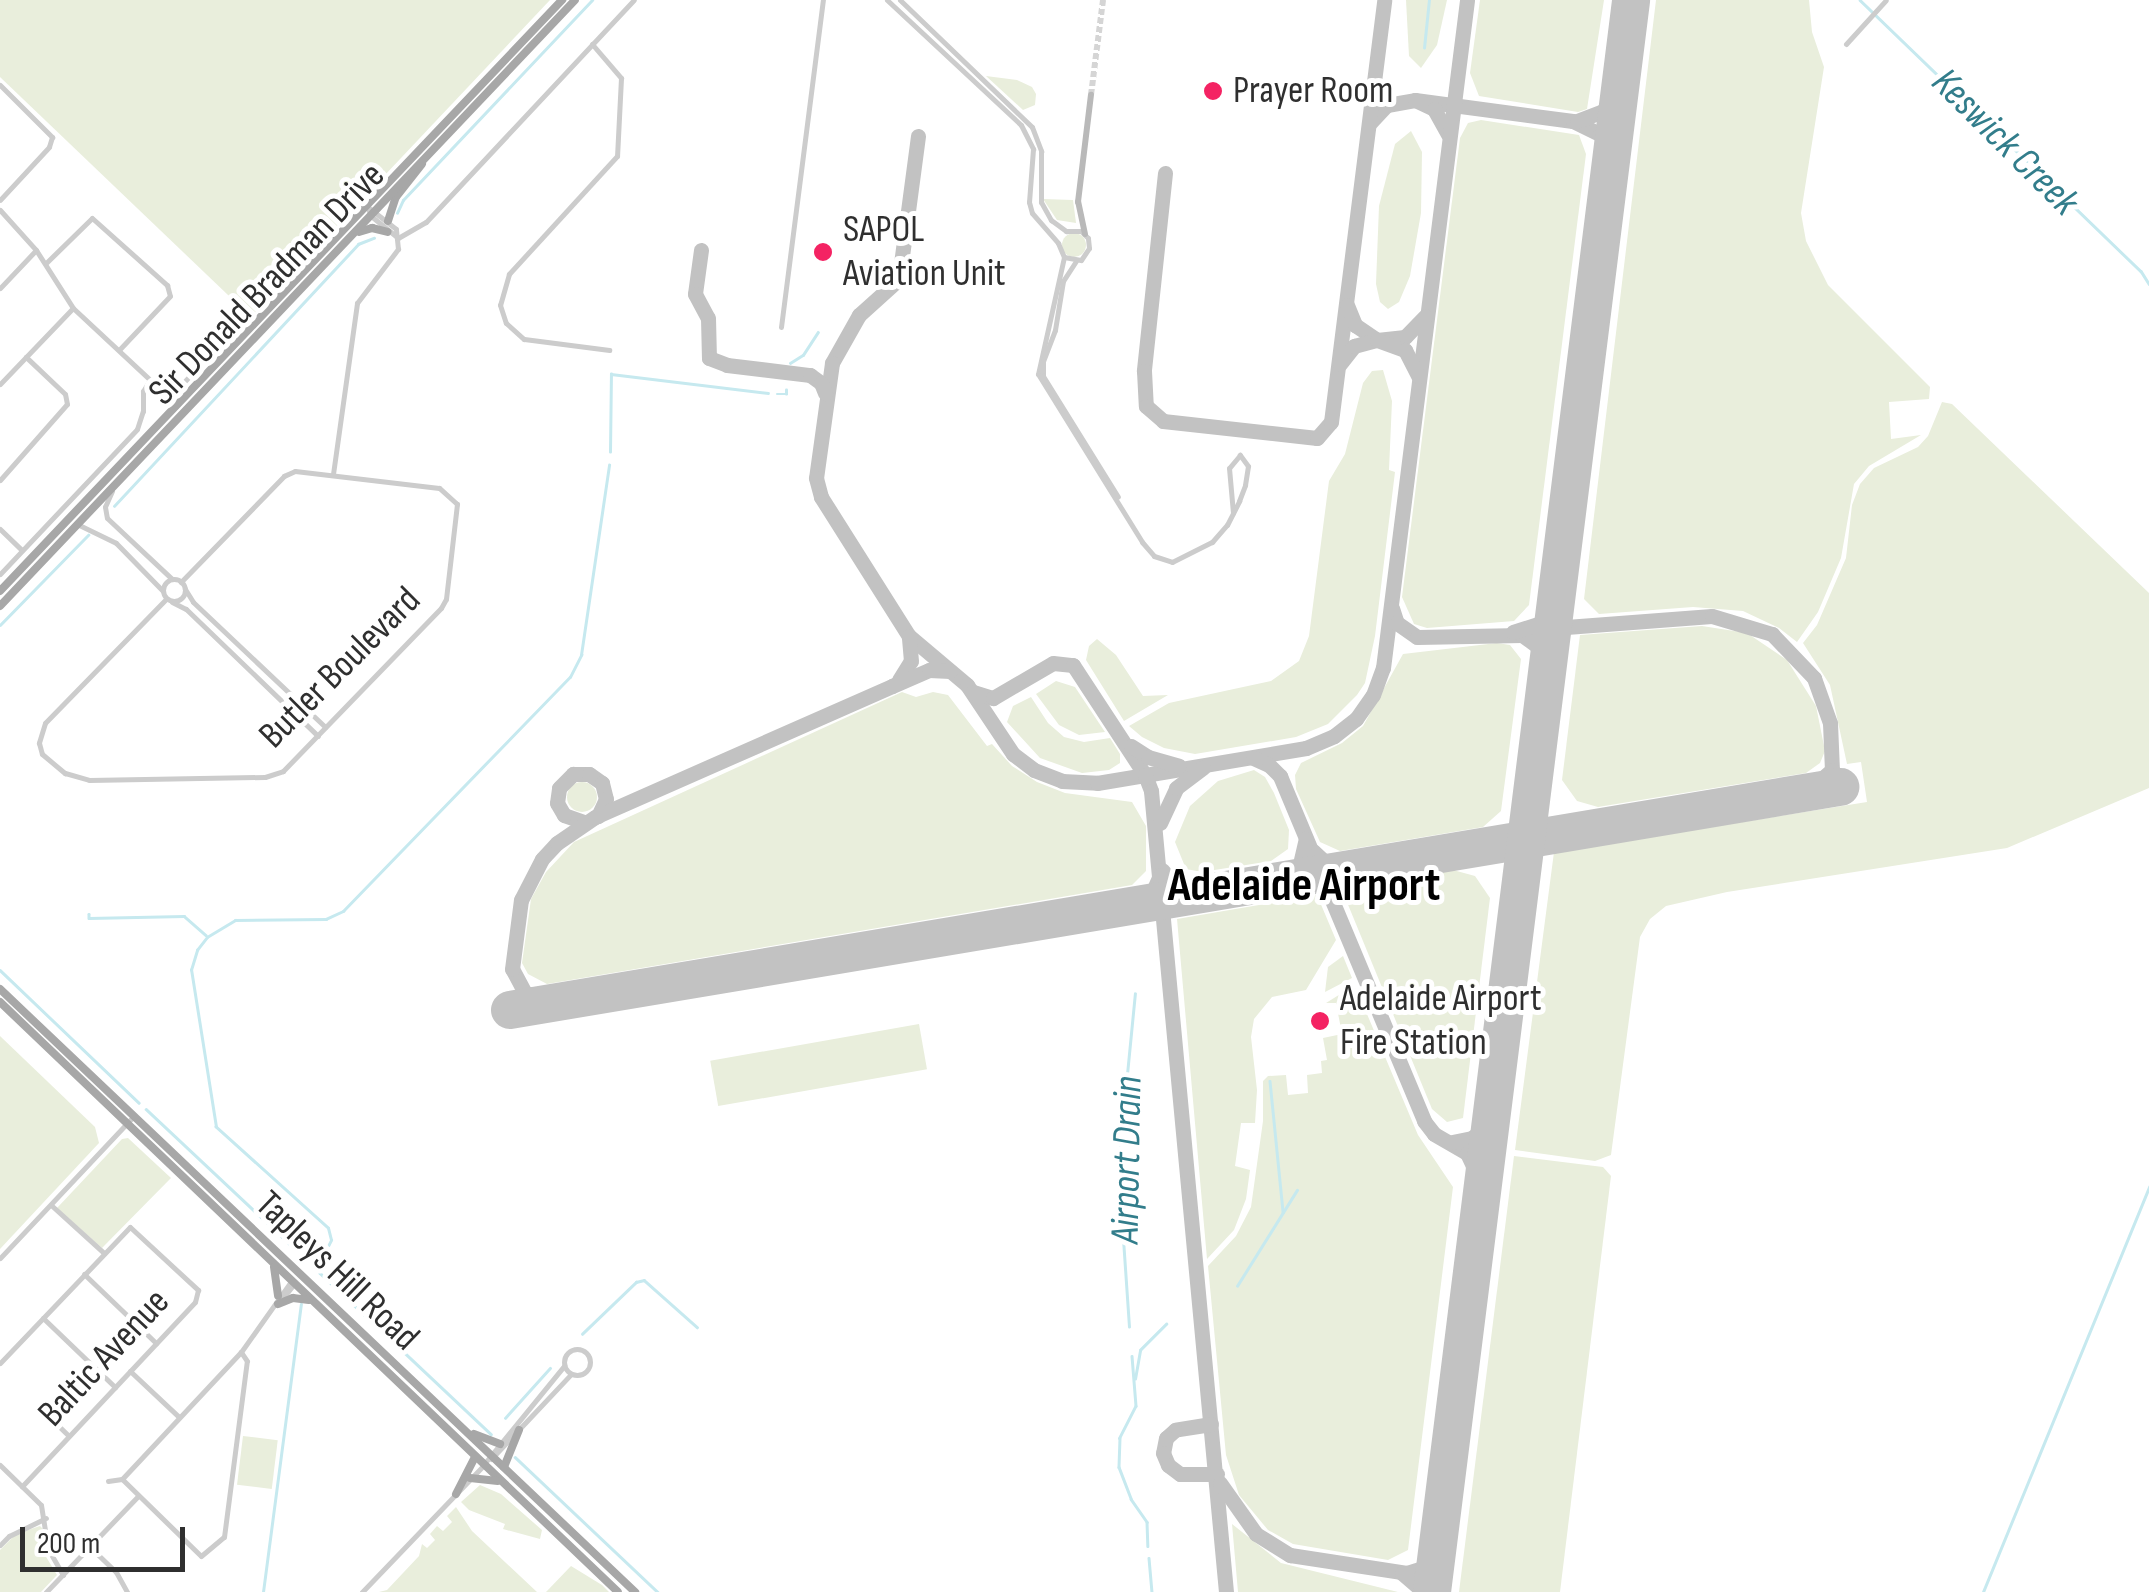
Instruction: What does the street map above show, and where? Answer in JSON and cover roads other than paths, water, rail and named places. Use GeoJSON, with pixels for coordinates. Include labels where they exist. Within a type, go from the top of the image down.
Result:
{"type":"FeatureCollection","features":[{"type":"Feature","properties":{"kind":"main road","name":"Sir Donald Bradman Drive"},"geometry":{"type":"LineString","coordinates":[[0,590],[172,401],[367,206],[562,0]]}},
{"type":"Feature","properties":{"kind":"main road","name":"Sir Donald Bradman Drive"},"geometry":{"type":"LineString","coordinates":[[0,606],[575,0]]}},
{"type":"Feature","properties":{"kind":"main road"},"geometry":{"type":"LineString","coordinates":[[1085,234],[1078,202],[1091,95]]}},
{"type":"Feature","properties":{"kind":"main road"},"geometry":{"type":"LineString","coordinates":[[388,220],[396,197],[419,174],[424,160]]}},
{"type":"Feature","properties":{"kind":"main road"},"geometry":{"type":"LineString","coordinates":[[353,235],[372,228],[388,232]]}},
{"type":"Feature","properties":{"kind":"main road"},"geometry":{"type":"LineString","coordinates":[[173,421],[172,401],[190,405]]}},
{"type":"Feature","properties":{"kind":"main road","name":"Tapleys Hill Road"},"geometry":{"type":"LineString","coordinates":[[0,989],[635,1592]]}},
{"type":"Feature","properties":{"kind":"main road","name":"Tapleys Hill Road"},"geometry":{"type":"LineString","coordinates":[[0,1002],[618,1592]]}},
{"type":"Feature","properties":{"kind":"main road"},"geometry":{"type":"LineString","coordinates":[[272,1263],[279,1280],[278,1300],[313,1301]]}},
{"type":"Feature","properties":{"kind":"main road"},"geometry":{"type":"LineString","coordinates":[[461,1427],[500,1444]]}},
{"type":"Feature","properties":{"kind":"main road"},"geometry":{"type":"LineString","coordinates":[[504,1467],[519,1430]]}},
{"type":"Feature","properties":{"kind":"main road"},"geometry":{"type":"LineString","coordinates":[[456,1494],[475,1457]]}},
{"type":"Feature","properties":{"kind":"main road"},"geometry":{"type":"LineString","coordinates":[[470,1478],[483,1476],[502,1482]]}},
{"type":"Feature","properties":{"kind":"street"},"geometry":{"type":"LineString","coordinates":[[398,238],[426,222],[634,0]]}},
{"type":"Feature","properties":{"kind":"street"},"geometry":{"type":"LineString","coordinates":[[781,326],[823,0]]}},
{"type":"Feature","properties":{"kind":"street"},"geometry":{"type":"LineString","coordinates":[[887,0],[1027,134],[1034,160],[1030,206],[1064,257],[1038,374],[1146,548],[1172,562],[1212,542],[1233,514],[1248,470],[1240,455],[1229,468],[1233,514]]}},
{"type":"Feature","properties":{"kind":"street"},"geometry":{"type":"LineString","coordinates":[[900,0],[1032,126],[1041,151],[1041,202],[1051,220],[1066,231],[1085,234],[1090,248],[1063,281],[1055,330],[1042,361],[1043,376],[1104,470],[1122,509]]}},
{"type":"Feature","properties":{"kind":"street"},"geometry":{"type":"LineString","coordinates":[[1846,44],[1886,0]]}},
{"type":"Feature","properties":{"kind":"street"},"geometry":{"type":"LineString","coordinates":[[592,44],[621,78],[618,156],[509,274],[500,305],[506,323],[524,339],[609,350]]}},
{"type":"Feature","properties":{"kind":"street"},"geometry":{"type":"LineString","coordinates":[[0,85],[50,132],[49,148],[0,200]]}},
{"type":"Feature","properties":{"kind":"street"},"geometry":{"type":"LineString","coordinates":[[367,206],[388,232],[398,238]]}},
{"type":"Feature","properties":{"kind":"street"},"geometry":{"type":"LineString","coordinates":[[0,210],[36,250],[73,308],[172,401]]}},
{"type":"Feature","properties":{"kind":"street"},"geometry":{"type":"LineString","coordinates":[[333,474],[356,303],[395,255],[398,238],[388,220],[374,213]]}},
{"type":"Feature","properties":{"kind":"street"},"geometry":{"type":"LineString","coordinates":[[46,264],[92,218],[167,285],[170,296],[118,350]]}},
{"type":"Feature","properties":{"kind":"street"},"geometry":{"type":"LineString","coordinates":[[1058,243],[1066,231]]}},
{"type":"Feature","properties":{"kind":"street"},"geometry":{"type":"LineString","coordinates":[[0,288],[36,250]]}},
{"type":"Feature","properties":{"kind":"street"},"geometry":{"type":"LineString","coordinates":[[1064,257],[1076,261]]}},
{"type":"Feature","properties":{"kind":"street"},"geometry":{"type":"LineString","coordinates":[[0,384],[73,308]]}},
{"type":"Feature","properties":{"kind":"street","name":"Sir Donald Bradman Drive"},"geometry":{"type":"LineString","coordinates":[[172,401],[243,319]]}},
{"type":"Feature","properties":{"kind":"street"},"geometry":{"type":"LineString","coordinates":[[0,480],[67,404],[66,394],[26,356]]}},
{"type":"Feature","properties":{"kind":"street","name":"Sir Donald Bradman Drive"},"geometry":{"type":"LineString","coordinates":[[0,574],[137,429],[143,411],[142,391],[150,380]]}},
{"type":"Feature","properties":{"kind":"street","name":"Butler Boulevard"},"geometry":{"type":"LineString","coordinates":[[294,471],[439,488],[454,498],[458,513],[441,608],[318,736],[275,775],[77,779],[42,754],[40,738],[45,723],[169,600],[181,599],[183,586],[284,476],[294,471]]}},
{"type":"Feature","properties":{"kind":"street"},"geometry":{"type":"LineString","coordinates":[[119,480],[106,502],[107,518],[183,586],[193,602],[326,727]]}},
{"type":"Feature","properties":{"kind":"street"},"geometry":{"type":"LineString","coordinates":[[78,524],[116,543],[169,600],[186,609],[318,736]]}},
{"type":"Feature","properties":{"kind":"street"},"geometry":{"type":"LineString","coordinates":[[0,529],[22,550]]}},
{"type":"Feature","properties":{"kind":"street"},"geometry":{"type":"LineString","coordinates":[[162,590],[172,579]]}},
{"type":"Feature","properties":{"kind":"street"},"geometry":{"type":"LineString","coordinates":[[0,1258],[134,1116]]}},
{"type":"Feature","properties":{"kind":"street"},"geometry":{"type":"LineString","coordinates":[[0,1363],[104,1253],[50,1204]]}},
{"type":"Feature","properties":{"kind":"street","name":"Baltic Avenue"},"geometry":{"type":"LineString","coordinates":[[22,1486],[199,1296],[130,1227],[104,1253]]}},
{"type":"Feature","properties":{"kind":"street"},"geometry":{"type":"LineString","coordinates":[[84,1274],[156,1343]]}},
{"type":"Feature","properties":{"kind":"street"},"geometry":{"type":"LineString","coordinates":[[108,1481],[122,1479],[241,1352],[300,1274]]}},
{"type":"Feature","properties":{"kind":"street"},"geometry":{"type":"LineString","coordinates":[[43,1318],[115,1387]]}},
{"type":"Feature","properties":{"kind":"street"},"geometry":{"type":"LineString","coordinates":[[362,1592],[571,1374],[588,1369],[586,1352],[570,1350],[564,1366],[492,1456]]}},
{"type":"Feature","properties":{"kind":"street"},"geometry":{"type":"LineString","coordinates":[[122,1479],[198,1554],[207,1555],[224,1537],[230,1521],[246,1360],[241,1352]]}},
{"type":"Feature","properties":{"kind":"street"},"geometry":{"type":"LineString","coordinates":[[564,1366],[571,1374]]}},
{"type":"Feature","properties":{"kind":"street"},"geometry":{"type":"LineString","coordinates":[[130,1371],[180,1417]]}},
{"type":"Feature","properties":{"kind":"street"},"geometry":{"type":"LineString","coordinates":[[42,1410],[69,1436]]}},
{"type":"Feature","properties":{"kind":"street"},"geometry":{"type":"LineString","coordinates":[[0,1465],[41,1506],[46,1518],[48,1549],[63,1575]]}},
{"type":"Feature","properties":{"kind":"street"},"geometry":{"type":"LineString","coordinates":[[46,1592],[137,1497]]}},
{"type":"Feature","properties":{"kind":"street"},"geometry":{"type":"LineString","coordinates":[[0,1545],[9,1536],[46,1518]]}},
{"type":"Feature","properties":{"kind":"street"},"geometry":{"type":"LineString","coordinates":[[90,1547],[116,1572],[127,1592]]}},
{"type":"Feature","properties":{"kind":"waterway"},"geometry":{"type":"LineString","coordinates":[[397,213],[403,200],[592,0]]}},
{"type":"Feature","properties":{"kind":"waterway"},"geometry":{"type":"LineString","coordinates":[[1424,48],[1429,0]]}},
{"type":"Feature","properties":{"kind":"waterway","name":"Keswick Creek"},"geometry":{"type":"LineString","coordinates":[[1860,0],[2141,271],[2149,284]]}},
{"type":"Feature","properties":{"kind":"waterway"},"geometry":{"type":"LineString","coordinates":[[114,506],[358,244],[374,238]]}},
{"type":"Feature","properties":{"kind":"waterway","name":"Airport Drain"},"geometry":{"type":"LineString","coordinates":[[790,363],[803,355],[818,332]]}},
{"type":"Feature","properties":{"kind":"waterway"},"geometry":{"type":"LineString","coordinates":[[610,452],[611,374],[768,393]]}},
{"type":"Feature","properties":{"kind":"waterway","name":"Airport Drain"},"geometry":{"type":"LineString","coordinates":[[777,394],[786,394],[786,390]]}},
{"type":"Feature","properties":{"kind":"waterway"},"geometry":{"type":"LineString","coordinates":[[326,1250],[331,1240],[328,1228],[216,1127],[191,970],[197,950],[207,937],[235,920],[326,919],[343,911],[570,677],[581,655],[609,465]]}},
{"type":"Feature","properties":{"kind":"waterway"},"geometry":{"type":"LineString","coordinates":[[0,625],[88,535]]}},
{"type":"Feature","properties":{"kind":"waterway"},"geometry":{"type":"LineString","coordinates":[[89,914],[89,918],[184,916],[206,935]]}},
{"type":"Feature","properties":{"kind":"waterway"},"geometry":{"type":"LineString","coordinates":[[0,970],[139,1103]]}},
{"type":"Feature","properties":{"kind":"waterway","name":"Airport Drain"},"geometry":{"type":"LineString","coordinates":[[1129,1327],[1118,1166],[1135,994]]}},
{"type":"Feature","properties":{"kind":"waterway"},"geometry":{"type":"LineString","coordinates":[[1270,1081],[1283,1212]]}},
{"type":"Feature","properties":{"kind":"waterway"},"geometry":{"type":"LineString","coordinates":[[146,1109],[296,1250]]}},
{"type":"Feature","properties":{"kind":"waterway"},"geometry":{"type":"LineString","coordinates":[[1983,1592],[2149,1187]]}},
{"type":"Feature","properties":{"kind":"waterway"},"geometry":{"type":"LineString","coordinates":[[1237,1286],[1297,1190]]}},
{"type":"Feature","properties":{"kind":"waterway"},"geometry":{"type":"LineString","coordinates":[[319,1257],[320,1273],[491,1434]]}},
{"type":"Feature","properties":{"kind":"waterway"},"geometry":{"type":"LineString","coordinates":[[582,1334],[636,1282],[644,1280],[697,1327]]}},
{"type":"Feature","properties":{"kind":"waterway"},"geometry":{"type":"LineString","coordinates":[[263,1592],[301,1305]]}},
{"type":"Feature","properties":{"kind":"waterway"},"geometry":{"type":"LineString","coordinates":[[1135,1379],[1140,1350],[1166,1324]]}},
{"type":"Feature","properties":{"kind":"waterway","name":"Airport Drain"},"geometry":{"type":"LineString","coordinates":[[1132,1356],[1136,1406],[1120,1438],[1119,1467],[1131,1499],[1147,1522],[1148,1546]]}},
{"type":"Feature","properties":{"kind":"waterway"},"geometry":{"type":"LineString","coordinates":[[505,1418],[550,1368]]}},
{"type":"Feature","properties":{"kind":"waterway"},"geometry":{"type":"LineString","coordinates":[[515,1457],[658,1592]]}},
{"type":"Feature","properties":{"kind":"waterway","name":"Airport Drain"},"geometry":{"type":"LineString","coordinates":[[1149,1558],[1152,1592]]}},
{"type":"Feature","properties":{"kind":"tunnel"},"geometry":{"type":"LineString","coordinates":[[1091,95],[1103,0]]}},
{"type":"Feature","properties":{"kind":"place","name":"Prayer Room"},"geometry":{"type":"Point","coordinates":[1213,91]}},
{"type":"Feature","properties":{"kind":"place","name":"SAPOL Aviation Unit"},"geometry":{"type":"Point","coordinates":[823,252]}},
{"type":"Feature","properties":{"kind":"place","name":"Adelaide Airport Fire Station"},"geometry":{"type":"Point","coordinates":[1320,1021]}},
{"type":"Feature","properties":{"kind":"district","name":"Adelaide Airport"},"geometry":{"type":"Point","coordinates":[1304,886]}}]}
